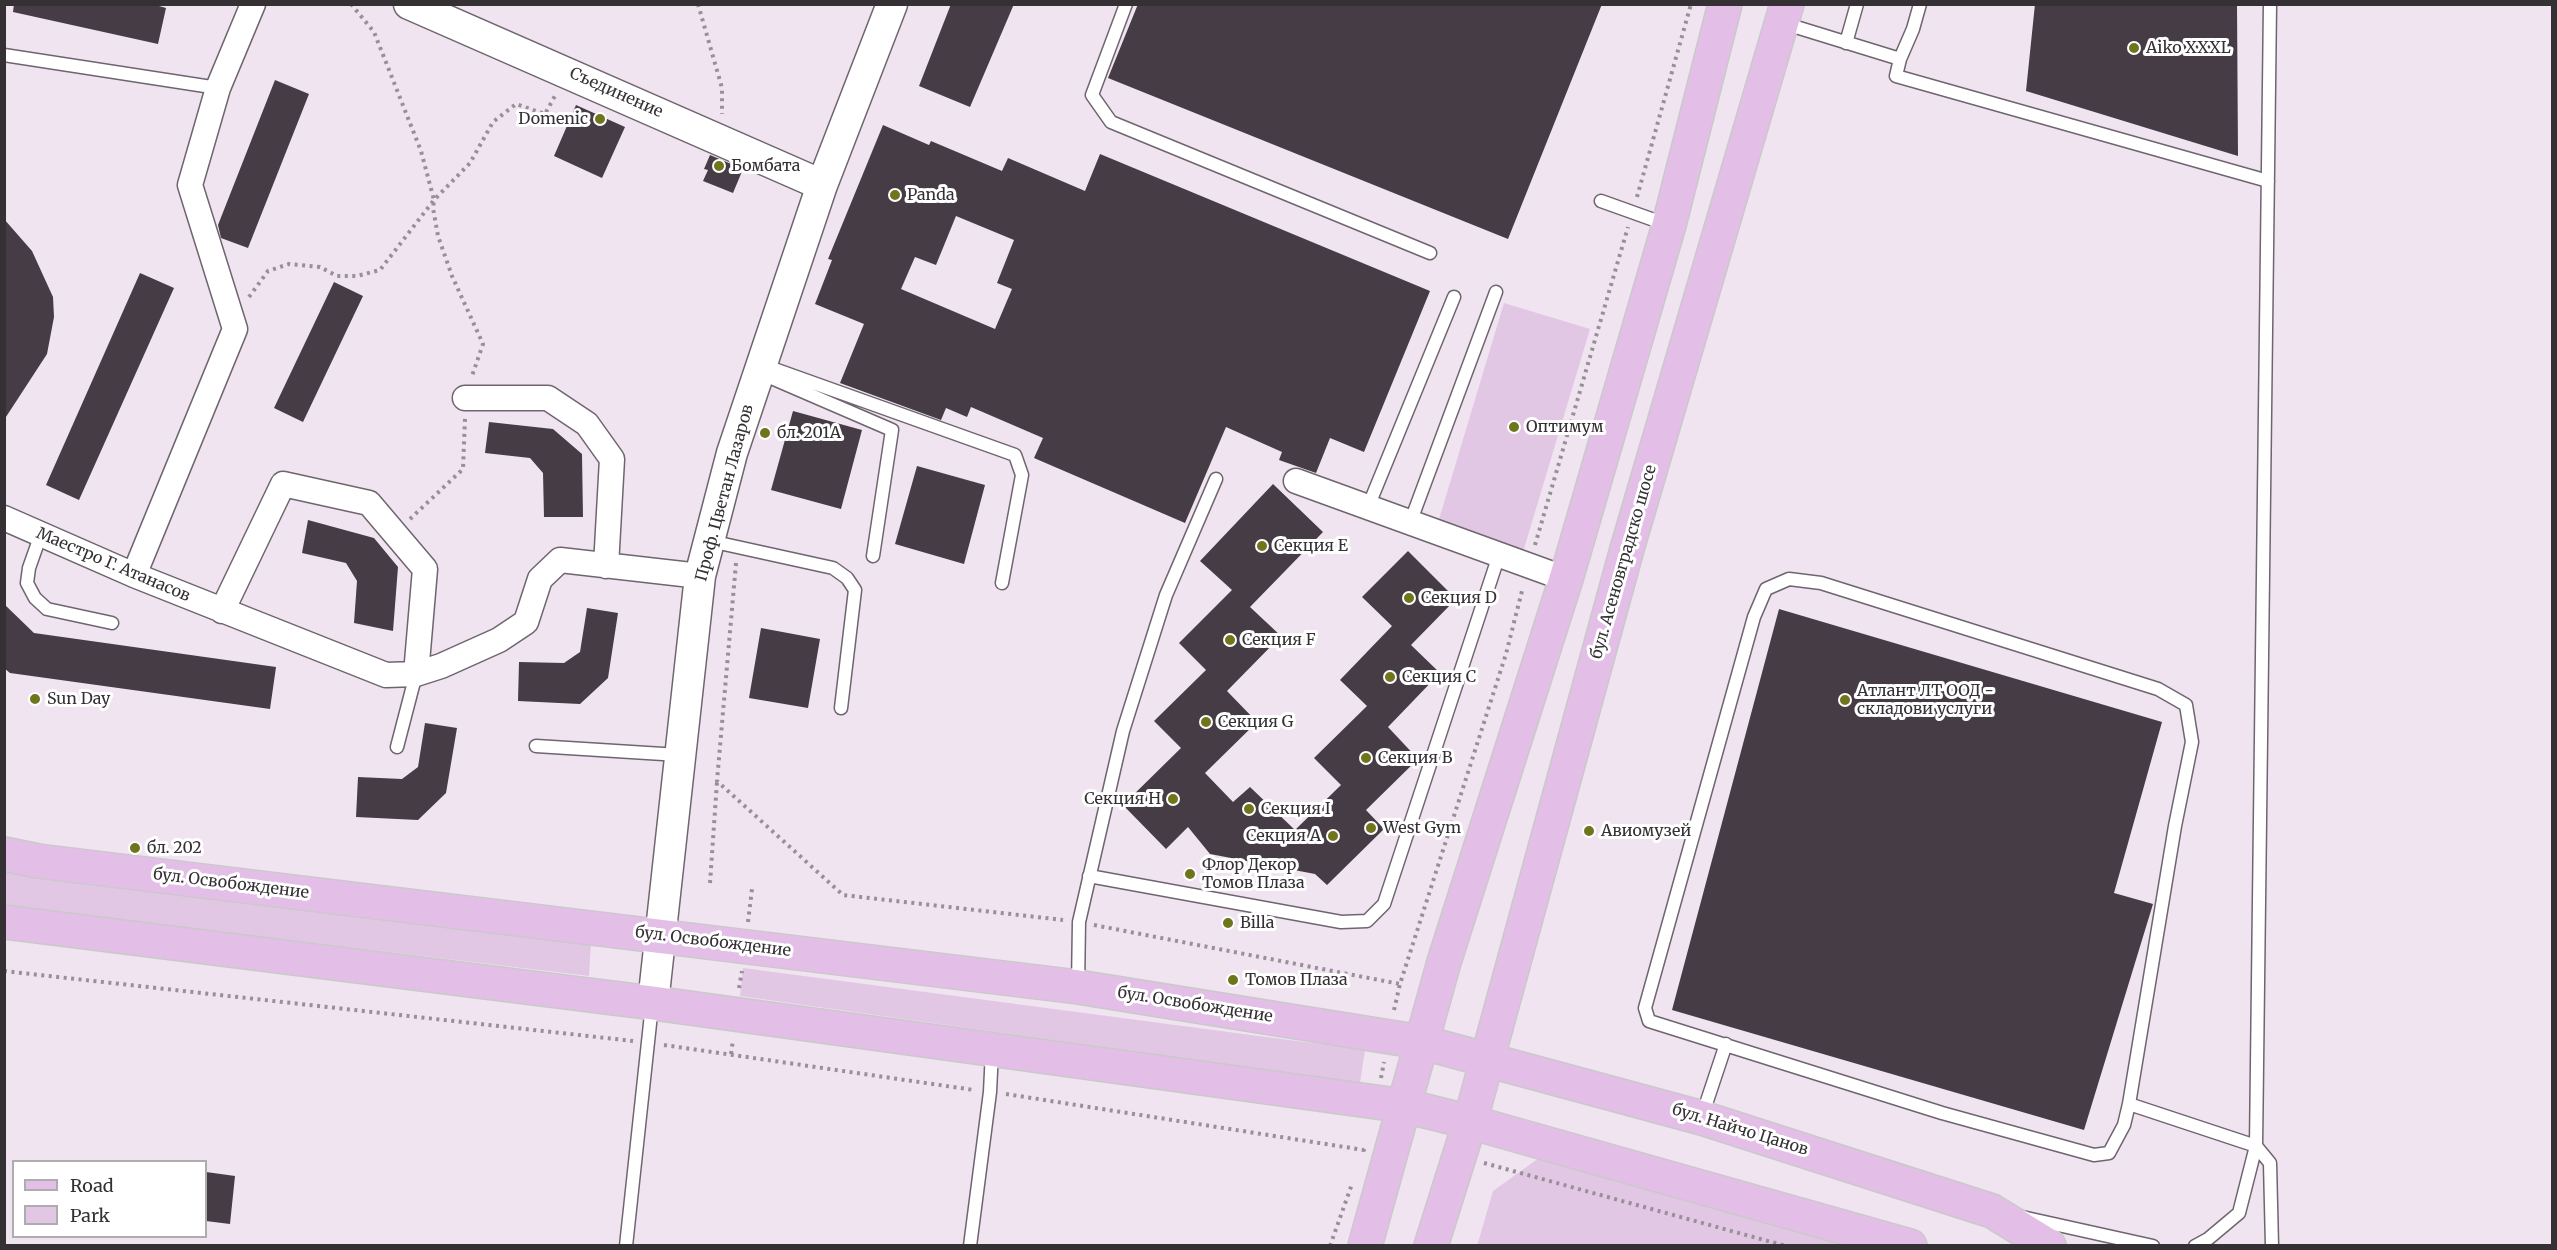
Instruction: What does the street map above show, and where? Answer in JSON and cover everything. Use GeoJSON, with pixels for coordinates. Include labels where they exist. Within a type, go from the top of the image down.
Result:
{"type":"FeatureCollection","features":[{"type":"Feature","properties":{"kind":"main road"},"geometry":{"type":"LineString","coordinates":[[1365,1245],[1374,1147],[1405,1106],[1451,939],[1566,579],[1669,225],[1725,4]]}},
{"type":"Feature","properties":{"kind":"main road","name":"бул. Асеновградско шосе"},"geometry":{"type":"LineString","coordinates":[[1431,1245],[1471,1161],[1470,1122],[1627,549],[1785,14]]}},
{"type":"Feature","properties":{"kind":"main road","name":"бул. Освобождение"},"geometry":{"type":"LineString","coordinates":[[4,854],[50,862],[1078,987],[1421,1042]]}},
{"type":"Feature","properties":{"kind":"main road"},"geometry":{"type":"LineString","coordinates":[[4,922],[653,1003],[1405,1106],[1470,1122],[1910,1245]]}},
{"type":"Feature","properties":{"kind":"main road","name":"бул. Найчо Цанов"},"geometry":{"type":"LineString","coordinates":[[1421,1042],[1702,1118],[1992,1211],[2049,1245]]}},
{"type":"Feature","properties":{"kind":"street"},"geometry":{"type":"LineString","coordinates":[[134,575],[236,329],[189,185],[218,88],[253,4]]}},
{"type":"Feature","properties":{"kind":"street","name":"Съединение"},"geometry":{"type":"LineString","coordinates":[[409,4],[822,184]]}},
{"type":"Feature","properties":{"kind":"street","name":"Проф. Цветан Лазаров"},"geometry":{"type":"LineString","coordinates":[[653,1003],[700,576],[724,544],[732,453],[822,184],[892,4]]}},
{"type":"Feature","properties":{"kind":"street"},"geometry":{"type":"LineString","coordinates":[[465,398],[548,398],[586,424],[612,459],[606,566],[700,576]]}},
{"type":"Feature","properties":{"kind":"street"},"geometry":{"type":"LineString","coordinates":[[1296,481],[1566,579]]}},
{"type":"Feature","properties":{"kind":"street"},"geometry":{"type":"LineString","coordinates":[[222,610],[284,483],[369,503],[426,568],[416,674]]}},
{"type":"Feature","properties":{"kind":"street","name":"Маестро Г. Атанасов"},"geometry":{"type":"LineString","coordinates":[[4,518],[134,575],[386,675],[416,674],[441,666],[499,640],[526,622],[540,579],[560,560],[606,566]]}},
{"type":"Feature","properties":{"kind":"lane"},"geometry":{"type":"LineString","coordinates":[[1126,4],[1092,95],[1111,122],[1430,253]]}},
{"type":"Feature","properties":{"kind":"lane"},"geometry":{"type":"LineString","coordinates":[[1845,43],[1857,4]]}},
{"type":"Feature","properties":{"kind":"lane"},"geometry":{"type":"LineString","coordinates":[[1920,4],[1896,76],[2268,181]]}},
{"type":"Feature","properties":{"kind":"lane"},"geometry":{"type":"LineString","coordinates":[[2195,1245],[2208,1239],[2239,1213],[2256,1146],[2270,4]]}},
{"type":"Feature","properties":{"kind":"lane"},"geometry":{"type":"LineString","coordinates":[[1785,14],[1845,43],[1900,59]]}},
{"type":"Feature","properties":{"kind":"lane"},"geometry":{"type":"LineString","coordinates":[[4,55],[218,88]]}},
{"type":"Feature","properties":{"kind":"lane"},"geometry":{"type":"LineString","coordinates":[[1601,201],[1669,225]]}},
{"type":"Feature","properties":{"kind":"lane"},"geometry":{"type":"LineString","coordinates":[[1410,523],[1496,292]]}},
{"type":"Feature","properties":{"kind":"lane"},"geometry":{"type":"LineString","coordinates":[[1368,507],[1454,297]]}},
{"type":"Feature","properties":{"kind":"lane"},"geometry":{"type":"LineString","coordinates":[[760,369],[892,430],[873,556]]}},
{"type":"Feature","properties":{"kind":"lane"},"geometry":{"type":"LineString","coordinates":[[760,369],[1015,455],[1022,475],[1002,583]]}},
{"type":"Feature","properties":{"kind":"lane"},"geometry":{"type":"LineString","coordinates":[[1078,987],[1079,922],[1123,731],[1166,596],[1216,479]]}},
{"type":"Feature","properties":{"kind":"lane"},"geometry":{"type":"LineString","coordinates":[[41,534],[27,583],[35,598],[47,609],[112,623]]}},
{"type":"Feature","properties":{"kind":"lane"},"geometry":{"type":"LineString","coordinates":[[724,544],[833,568],[847,578],[855,590],[841,708]]}},
{"type":"Feature","properties":{"kind":"lane"},"geometry":{"type":"LineString","coordinates":[[1089,876],[1341,922],[1367,921],[1384,904],[1499,555]]}},
{"type":"Feature","properties":{"kind":"lane"},"geometry":{"type":"LineString","coordinates":[[1789,579],[1821,583],[2158,689],[2186,705],[2192,742],[2175,826],[2129,1104],[2124,1125],[2109,1153],[2094,1155],[1942,1113],[1649,1021],[1645,1008],[1754,617],[1766,589],[1789,579]]}},
{"type":"Feature","properties":{"kind":"lane"},"geometry":{"type":"LineString","coordinates":[[397,747],[416,674]]}},
{"type":"Feature","properties":{"kind":"lane"},"geometry":{"type":"LineString","coordinates":[[536,746],[681,755]]}},
{"type":"Feature","properties":{"kind":"lane"},"geometry":{"type":"LineString","coordinates":[[627,1245],[653,1003]]}},
{"type":"Feature","properties":{"kind":"lane"},"geometry":{"type":"LineString","coordinates":[[1702,1118],[1726,1044]]}},
{"type":"Feature","properties":{"kind":"lane"},"geometry":{"type":"LineString","coordinates":[[970,1245],[990,1092],[992,1050]]}},
{"type":"Feature","properties":{"kind":"lane"},"geometry":{"type":"LineString","coordinates":[[2129,1104],[2256,1146],[2270,1163],[2272,1245]]}},
{"type":"Feature","properties":{"kind":"lane"},"geometry":{"type":"LineString","coordinates":[[1992,1211],[2153,1245]]}},
{"type":"Feature","properties":{"kind":"path"},"geometry":{"type":"LineString","coordinates":[[351,4],[374,32],[390,68],[421,151],[434,200],[433,208],[438,236],[452,276],[483,344],[465,398],[463,470],[395,533]]}},
{"type":"Feature","properties":{"kind":"path"},"geometry":{"type":"LineString","coordinates":[[698,4],[722,88],[722,116],[716,138]]}},
{"type":"Feature","properties":{"kind":"path"},"geometry":{"type":"LineString","coordinates":[[717,781],[843,895],[1079,922],[1400,984],[1506,654],[1528,566],[1633,213],[1691,4]]}},
{"type":"Feature","properties":{"kind":"path"},"geometry":{"type":"LineString","coordinates":[[236,329],[252,290],[268,271],[290,264],[320,267],[337,276],[357,276],[380,270],[434,200],[470,163],[493,122],[516,104],[545,114],[556,94],[564,71]]}},
{"type":"Feature","properties":{"kind":"path"},"geometry":{"type":"LineString","coordinates":[[710,883],[717,781],[724,544]]}},
{"type":"Feature","properties":{"kind":"path"},"geometry":{"type":"LineString","coordinates":[[4,971],[648,1042],[1374,1147]]}},
{"type":"Feature","properties":{"kind":"path"},"geometry":{"type":"LineString","coordinates":[[1360,1160],[1374,1147]]}},
{"type":"Feature","properties":{"kind":"path"},"geometry":{"type":"LineString","coordinates":[[1471,1161],[1786,1245]]}},
{"type":"Feature","properties":{"kind":"path"},"geometry":{"type":"LineString","coordinates":[[1330,1245],[1353,1182]]}},
{"type":"Feature","properties":{"kind":"green space","name":"Оптимум"},"geometry":{"type":"Polygon","coordinates":[[[1504,303],[1590,329],[1523,552],[1437,526],[1504,303]]]}},
{"type":"Feature","properties":{"kind":"green space"},"geometry":{"type":"Polygon","coordinates":[[[5,872],[591,942],[589,976],[5,906],[5,872]]]}},
{"type":"Feature","properties":{"kind":"green space"},"geometry":{"type":"Polygon","coordinates":[[[743,968],[1365,1050],[1360,1083],[740,996],[743,968]]]}},
{"type":"Feature","properties":{"kind":"green space"},"geometry":{"type":"Polygon","coordinates":[[[1539,1158],[1846,1245],[1477,1246],[1493,1191],[1539,1158]]]}},
{"type":"Feature","properties":{"kind":"building"},"geometry":{"type":"Polygon","coordinates":[[[14,4],[152,4],[166,8],[158,44],[13,12],[14,4]]]}},
{"type":"Feature","properties":{"kind":"building"},"geometry":{"type":"Polygon","coordinates":[[[951,4],[1014,4],[970,107],[919,86],[951,4]]]}},
{"type":"Feature","properties":{"kind":"building"},"geometry":{"type":"Polygon","coordinates":[[[1138,4],[1602,4],[1508,239],[1108,78],[1138,4]]]}},
{"type":"Feature","properties":{"kind":"building","name":"Aiko XXXL"},"geometry":{"type":"Polygon","coordinates":[[[2035,4],[2237,4],[2238,156],[2026,91],[2035,4]]]}},
{"type":"Feature","properties":{"kind":"building"},"geometry":{"type":"Polygon","coordinates":[[[275,80],[309,94],[248,248],[221,238],[218,225],[275,80]]]}},
{"type":"Feature","properties":{"kind":"building"},"geometry":{"type":"Polygon","coordinates":[[[576,105],[625,127],[602,178],[554,156],[576,105]]]}},
{"type":"Feature","properties":{"kind":"building"},"geometry":{"type":"Polygon","coordinates":[[[883,125],[929,145],[931,141],[1002,171],[1008,158],[1085,191],[1100,154],[1430,291],[1364,452],[1330,438],[1316,473],[1279,460],[1282,452],[1226,427],[1185,523],[1034,458],[1043,438],[971,407],[967,417],[946,408],[941,420],[840,383],[864,324],[815,304],[832,260],[828,259],[883,125]],[[956,216],[936,265],[915,257],[901,289],[995,329],[1012,289],[997,283],[1014,240],[956,216]]]}},
{"type":"Feature","properties":{"kind":"building"},"geometry":{"type":"Polygon","coordinates":[[[710,155],[743,169],[733,193],[703,181],[708,170],[704,169],[710,155]]]}},
{"type":"Feature","properties":{"kind":"building"},"geometry":{"type":"Polygon","coordinates":[[[4,219],[32,251],[53,297],[54,317],[47,354],[4,420],[4,219]]]}},
{"type":"Feature","properties":{"kind":"building"},"geometry":{"type":"Polygon","coordinates":[[[140,273],[174,288],[79,500],[46,485],[140,273]]]}},
{"type":"Feature","properties":{"kind":"building"},"geometry":{"type":"Polygon","coordinates":[[[334,282],[363,296],[303,422],[274,408],[334,282]]]}},
{"type":"Feature","properties":{"kind":"building"},"geometry":{"type":"Polygon","coordinates":[[[793,411],[862,430],[841,509],[771,490],[793,411]]]}},
{"type":"Feature","properties":{"kind":"building"},"geometry":{"type":"Polygon","coordinates":[[[489,422],[553,429],[582,454],[583,517],[544,517],[543,473],[530,458],[485,453],[489,422]]]}},
{"type":"Feature","properties":{"kind":"building"},"geometry":{"type":"Polygon","coordinates":[[[917,466],[985,485],[964,564],[895,544],[917,466]]]}},
{"type":"Feature","properties":{"kind":"building"},"geometry":{"type":"Polygon","coordinates":[[[1273,484],[1323,532],[1250,607],[1281,636],[1227,691],[1257,722],[1205,773],[1233,802],[1250,787],[1295,830],[1341,785],[1314,758],[1367,706],[1340,680],[1392,626],[1362,597],[1408,551],[1456,599],[1411,645],[1440,673],[1388,727],[1418,759],[1366,810],[1384,829],[1327,885],[1315,874],[1210,854],[1188,827],[1166,849],[1123,805],[1181,748],[1154,721],[1206,670],[1179,643],[1232,590],[1200,561],[1273,484]]]}},
{"type":"Feature","properties":{"kind":"building"},"geometry":{"type":"Polygon","coordinates":[[[308,520],[374,538],[398,567],[393,631],[354,623],[357,581],[346,563],[302,553],[308,520]]]}},
{"type":"Feature","properties":{"kind":"building"},"geometry":{"type":"Polygon","coordinates":[[[4,604],[34,633],[276,667],[270,709],[10,673],[4,668],[4,604]]]}},
{"type":"Feature","properties":{"kind":"building"},"geometry":{"type":"Polygon","coordinates":[[[587,608],[618,613],[608,678],[580,704],[518,701],[519,662],[564,663],[580,652],[587,608]]]}},
{"type":"Feature","properties":{"kind":"building"},"geometry":{"type":"Polygon","coordinates":[[[1779,609],[2162,722],[2114,893],[2153,904],[2084,1130],[1672,1010],[1779,609]]]}},
{"type":"Feature","properties":{"kind":"building"},"geometry":{"type":"Polygon","coordinates":[[[761,628],[820,639],[808,708],[749,698],[761,628]]]}},
{"type":"Feature","properties":{"kind":"building"},"geometry":{"type":"Polygon","coordinates":[[[425,723],[457,728],[446,793],[418,820],[356,817],[358,777],[402,779],[418,767],[425,723]]]}},
{"type":"Feature","properties":{"kind":"building"},"geometry":{"type":"Polygon","coordinates":[[[207,1172],[235,1176],[230,1224],[207,1221],[207,1172]]]}},
{"type":"Feature","properties":{"kind":"place","name":"Aiko XXXL"},"geometry":{"type":"Point","coordinates":[2134,48]}},
{"type":"Feature","properties":{"kind":"place","name":"Domenic"},"geometry":{"type":"Point","coordinates":[600,119]}},
{"type":"Feature","properties":{"kind":"place","name":"Бомбата"},"geometry":{"type":"Point","coordinates":[719,166]}},
{"type":"Feature","properties":{"kind":"place","name":"Panda"},"geometry":{"type":"Point","coordinates":[895,195]}},
{"type":"Feature","properties":{"kind":"place","name":"Оптимум"},"geometry":{"type":"Point","coordinates":[1514,427]}},
{"type":"Feature","properties":{"kind":"place","name":"бл. 201А"},"geometry":{"type":"Point","coordinates":[765,433]}},
{"type":"Feature","properties":{"kind":"place","name":"Секция E"},"geometry":{"type":"Point","coordinates":[1262,546]}},
{"type":"Feature","properties":{"kind":"place","name":"Секция D"},"geometry":{"type":"Point","coordinates":[1409,598]}},
{"type":"Feature","properties":{"kind":"place","name":"Секция F"},"geometry":{"type":"Point","coordinates":[1230,640]}},
{"type":"Feature","properties":{"kind":"place","name":"Секция C"},"geometry":{"type":"Point","coordinates":[1390,677]}},
{"type":"Feature","properties":{"kind":"place","name":"Sun Day"},"geometry":{"type":"Point","coordinates":[35,699]}},
{"type":"Feature","properties":{"kind":"place","name":"Атлант ЛТ ООД - складови услуги"},"geometry":{"type":"Point","coordinates":[1845,700]}},
{"type":"Feature","properties":{"kind":"place","name":"Секция G"},"geometry":{"type":"Point","coordinates":[1206,722]}},
{"type":"Feature","properties":{"kind":"place","name":"Секция B"},"geometry":{"type":"Point","coordinates":[1366,758]}},
{"type":"Feature","properties":{"kind":"place","name":"Секция H"},"geometry":{"type":"Point","coordinates":[1173,799]}},
{"type":"Feature","properties":{"kind":"place","name":"Секция I"},"geometry":{"type":"Point","coordinates":[1249,809]}},
{"type":"Feature","properties":{"kind":"place","name":"West Gym"},"geometry":{"type":"Point","coordinates":[1371,828]}},
{"type":"Feature","properties":{"kind":"place","name":"Авиомузей"},"geometry":{"type":"Point","coordinates":[1589,831]}},
{"type":"Feature","properties":{"kind":"place","name":"Секция A"},"geometry":{"type":"Point","coordinates":[1333,836]}},
{"type":"Feature","properties":{"kind":"place","name":"бл. 202"},"geometry":{"type":"Point","coordinates":[135,848]}},
{"type":"Feature","properties":{"kind":"place","name":"Флор Декор Томов Плаза"},"geometry":{"type":"Point","coordinates":[1190,874]}},
{"type":"Feature","properties":{"kind":"place","name":"Billa"},"geometry":{"type":"Point","coordinates":[1228,923]}},
{"type":"Feature","properties":{"kind":"place","name":"Томов Плаза"},"geometry":{"type":"Point","coordinates":[1233,980]}}]}
